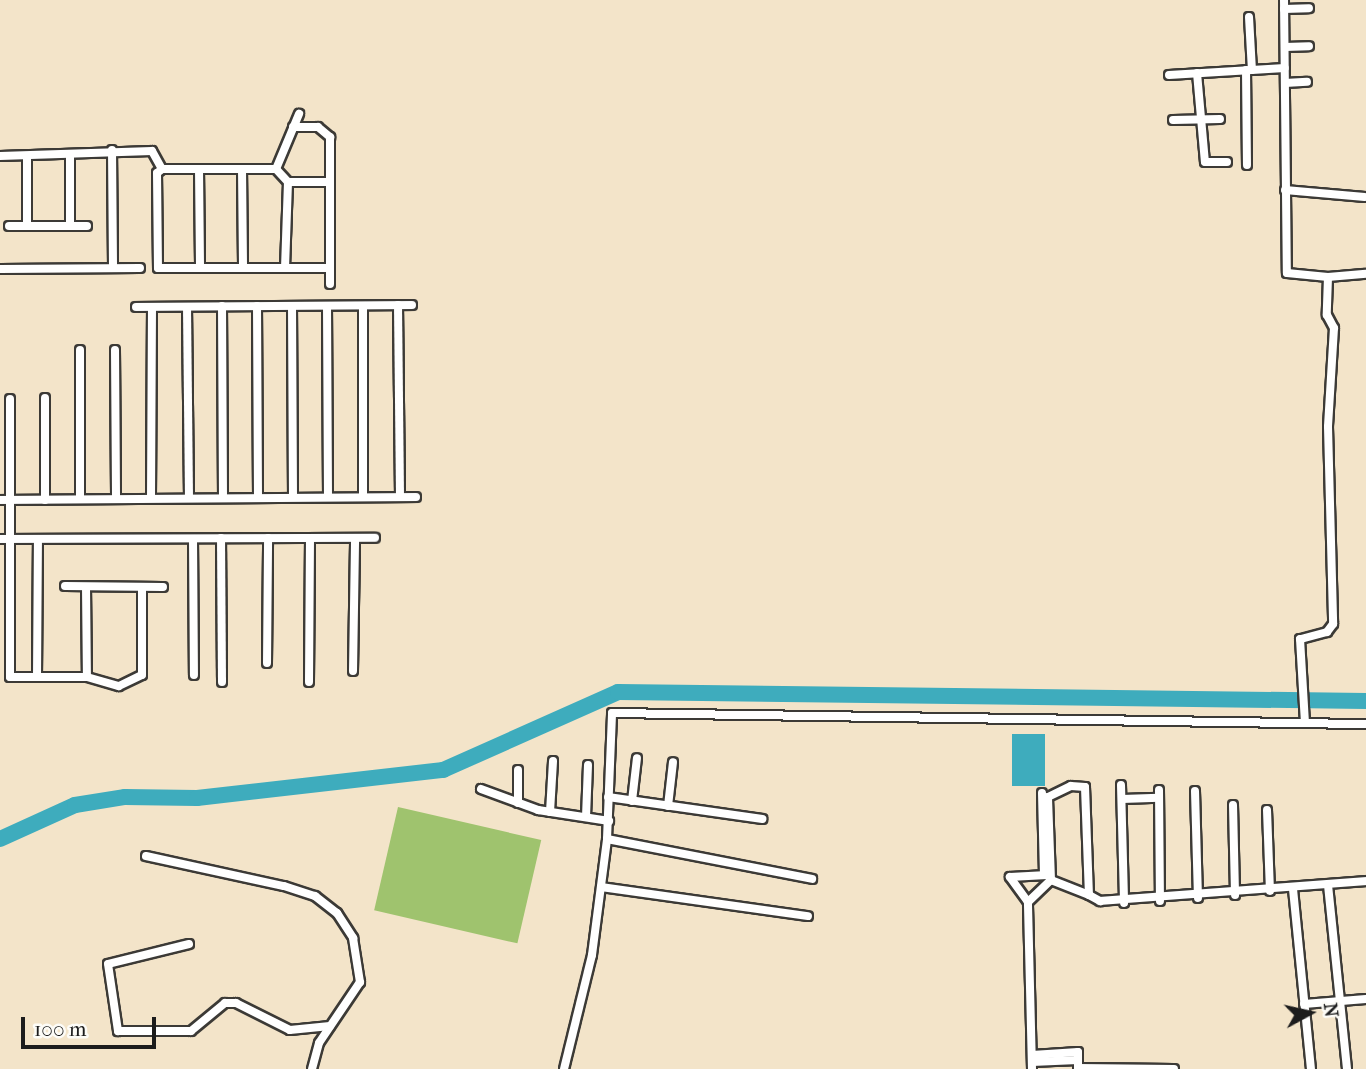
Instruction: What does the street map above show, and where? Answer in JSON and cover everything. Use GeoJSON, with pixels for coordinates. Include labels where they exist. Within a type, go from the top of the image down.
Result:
{"type":"FeatureCollection","features":[{"type":"Feature","properties":{"kind":"street"},"geometry":{"type":"LineString","coordinates":[[1309,8],[1284,5],[1287,276],[1366,274]]}},
{"type":"Feature","properties":{"kind":"street"},"geometry":{"type":"LineString","coordinates":[[1247,165],[1249,17]]}},
{"type":"Feature","properties":{"kind":"street"},"geometry":{"type":"LineString","coordinates":[[1285,47],[1309,46]]}},
{"type":"Feature","properties":{"kind":"street"},"geometry":{"type":"LineString","coordinates":[[1169,75],[1285,68]]}},
{"type":"Feature","properties":{"kind":"street"},"geometry":{"type":"LineString","coordinates":[[1197,73],[1205,162],[1227,162]]}},
{"type":"Feature","properties":{"kind":"street"},"geometry":{"type":"LineString","coordinates":[[1285,83],[1307,82]]}},
{"type":"Feature","properties":{"kind":"street"},"geometry":{"type":"LineString","coordinates":[[275,169],[299,114]]}},
{"type":"Feature","properties":{"kind":"street"},"geometry":{"type":"LineString","coordinates":[[1173,120],[1220,119]]}},
{"type":"Feature","properties":{"kind":"street"},"geometry":{"type":"LineString","coordinates":[[293,127],[318,127],[330,137],[330,284]]}},
{"type":"Feature","properties":{"kind":"street"},"geometry":{"type":"LineString","coordinates":[[112,150],[113,268]]}},
{"type":"Feature","properties":{"kind":"street"},"geometry":{"type":"LineString","coordinates":[[0,156],[112,150],[152,152],[163,169]]}},
{"type":"Feature","properties":{"kind":"street"},"geometry":{"type":"LineString","coordinates":[[70,154],[71,226]]}},
{"type":"Feature","properties":{"kind":"street"},"geometry":{"type":"LineString","coordinates":[[27,156],[27,226]]}},
{"type":"Feature","properties":{"kind":"street"},"geometry":{"type":"LineString","coordinates":[[330,182],[288,182],[275,169],[163,169],[157,173],[158,268],[330,268]]}},
{"type":"Feature","properties":{"kind":"street"},"geometry":{"type":"LineString","coordinates":[[200,169],[200,268]]}},
{"type":"Feature","properties":{"kind":"street"},"geometry":{"type":"LineString","coordinates":[[242,169],[243,268]]}},
{"type":"Feature","properties":{"kind":"street"},"geometry":{"type":"LineString","coordinates":[[285,268],[288,182]]}},
{"type":"Feature","properties":{"kind":"street"},"geometry":{"type":"LineString","coordinates":[[1285,190],[1365,197]]}},
{"type":"Feature","properties":{"kind":"street"},"geometry":{"type":"LineString","coordinates":[[9,226],[88,226]]}},
{"type":"Feature","properties":{"kind":"street"},"geometry":{"type":"LineString","coordinates":[[0,269],[140,268]]}},
{"type":"Feature","properties":{"kind":"street"},"geometry":{"type":"LineString","coordinates":[[1305,718],[1305,683],[1300,639],[1327,632],[1333,624],[1328,427],[1334,358],[1328,277]]}},
{"type":"Feature","properties":{"kind":"street"},"geometry":{"type":"LineString","coordinates":[[398,305],[400,497]]}},
{"type":"Feature","properties":{"kind":"street"},"geometry":{"type":"LineString","coordinates":[[136,307],[412,305]]}},
{"type":"Feature","properties":{"kind":"street"},"geometry":{"type":"LineString","coordinates":[[222,306],[223,498]]}},
{"type":"Feature","properties":{"kind":"street"},"geometry":{"type":"LineString","coordinates":[[257,306],[258,498]]}},
{"type":"Feature","properties":{"kind":"street"},"geometry":{"type":"LineString","coordinates":[[292,306],[293,498]]}},
{"type":"Feature","properties":{"kind":"street"},"geometry":{"type":"LineString","coordinates":[[327,306],[328,497]]}},
{"type":"Feature","properties":{"kind":"street"},"geometry":{"type":"LineString","coordinates":[[363,306],[363,497]]}},
{"type":"Feature","properties":{"kind":"street"},"geometry":{"type":"LineString","coordinates":[[151,498],[152,307]]}},
{"type":"Feature","properties":{"kind":"street"},"geometry":{"type":"LineString","coordinates":[[187,307],[189,498]]}},
{"type":"Feature","properties":{"kind":"street"},"geometry":{"type":"LineString","coordinates":[[80,350],[80,499]]}},
{"type":"Feature","properties":{"kind":"street"},"geometry":{"type":"LineString","coordinates":[[115,350],[116,499]]}},
{"type":"Feature","properties":{"kind":"street"},"geometry":{"type":"LineString","coordinates":[[45,398],[45,499]]}},
{"type":"Feature","properties":{"kind":"street"},"geometry":{"type":"LineString","coordinates":[[10,399],[10,677],[88,677],[119,686],[142,675],[142,587]]}},
{"type":"Feature","properties":{"kind":"street"},"geometry":{"type":"LineString","coordinates":[[0,500],[416,497]]}},
{"type":"Feature","properties":{"kind":"street"},"geometry":{"type":"LineString","coordinates":[[221,538],[222,682]]}},
{"type":"Feature","properties":{"kind":"street"},"geometry":{"type":"LineString","coordinates":[[267,663],[268,538]]}},
{"type":"Feature","properties":{"kind":"street"},"geometry":{"type":"LineString","coordinates":[[309,682],[310,538]]}},
{"type":"Feature","properties":{"kind":"street"},"geometry":{"type":"LineString","coordinates":[[354,671],[355,538]]}},
{"type":"Feature","properties":{"kind":"street"},"geometry":{"type":"LineString","coordinates":[[0,539],[375,538]]}},
{"type":"Feature","properties":{"kind":"street"},"geometry":{"type":"LineString","coordinates":[[37,677],[38,539]]}},
{"type":"Feature","properties":{"kind":"street"},"geometry":{"type":"LineString","coordinates":[[193,539],[194,675]]}},
{"type":"Feature","properties":{"kind":"street"},"geometry":{"type":"LineString","coordinates":[[65,586],[163,587]]}},
{"type":"Feature","properties":{"kind":"street"},"geometry":{"type":"LineString","coordinates":[[86,587],[88,677]]}},
{"type":"Feature","properties":{"kind":"street"},"geometry":{"type":"LineString","coordinates":[[564,1069],[601,887],[609,821],[612,713],[1305,718],[1366,724]]}},
{"type":"Feature","properties":{"kind":"street"},"geometry":{"type":"LineString","coordinates":[[632,801],[637,758]]}},
{"type":"Feature","properties":{"kind":"street"},"geometry":{"type":"LineString","coordinates":[[550,812],[553,761]]}},
{"type":"Feature","properties":{"kind":"street"},"geometry":{"type":"LineString","coordinates":[[668,806],[673,762]]}},
{"type":"Feature","properties":{"kind":"street"},"geometry":{"type":"LineString","coordinates":[[586,817],[587,765]]}},
{"type":"Feature","properties":{"kind":"street"},"geometry":{"type":"LineString","coordinates":[[518,770],[518,803]]}},
{"type":"Feature","properties":{"kind":"street"},"geometry":{"type":"LineString","coordinates":[[1121,785],[1124,903]]}},
{"type":"Feature","properties":{"kind":"street"},"geometry":{"type":"LineString","coordinates":[[1028,902],[1048,877],[1048,797],[1071,786],[1085,787],[1089,895]]}},
{"type":"Feature","properties":{"kind":"street"},"geometry":{"type":"LineString","coordinates":[[481,789],[550,812],[609,821]]}},
{"type":"Feature","properties":{"kind":"street"},"geometry":{"type":"LineString","coordinates":[[1195,791],[1198,898]]}},
{"type":"Feature","properties":{"kind":"street"},"geometry":{"type":"LineString","coordinates":[[1042,793],[1048,877]]}},
{"type":"Feature","properties":{"kind":"street"},"geometry":{"type":"LineString","coordinates":[[1122,799],[1159,794],[1160,901]]}},
{"type":"Feature","properties":{"kind":"street"},"geometry":{"type":"LineString","coordinates":[[608,797],[762,819]]}},
{"type":"Feature","properties":{"kind":"street"},"geometry":{"type":"LineString","coordinates":[[1233,804],[1235,895]]}},
{"type":"Feature","properties":{"kind":"street"},"geometry":{"type":"LineString","coordinates":[[1267,810],[1270,891]]}},
{"type":"Feature","properties":{"kind":"street"},"geometry":{"type":"LineString","coordinates":[[607,839],[812,879]]}},
{"type":"Feature","properties":{"kind":"street"},"geometry":{"type":"LineString","coordinates":[[146,856],[284,886],[315,896],[337,913],[353,938],[360,982],[330,1026],[312,1069]]}},
{"type":"Feature","properties":{"kind":"street"},"geometry":{"type":"LineString","coordinates":[[1174,1069],[1078,1068],[1078,1059],[1032,1062],[1028,902],[1010,877],[1048,877],[1089,895],[1124,903],[1235,895],[1365,881],[1366,893]]}},
{"type":"Feature","properties":{"kind":"street"},"geometry":{"type":"LineString","coordinates":[[1328,885],[1347,1069]]}},
{"type":"Feature","properties":{"kind":"street"},"geometry":{"type":"LineString","coordinates":[[601,887],[808,916]]}},
{"type":"Feature","properties":{"kind":"street"},"geometry":{"type":"LineString","coordinates":[[1293,889],[1311,1069]]}},
{"type":"Feature","properties":{"kind":"street"},"geometry":{"type":"LineString","coordinates":[[189,944],[108,964],[118,1031],[191,1031],[225,1003],[236,1003],[290,1030],[330,1026]]}},
{"type":"Feature","properties":{"kind":"street"},"geometry":{"type":"LineString","coordinates":[[1304,1004],[1366,999]]}},
{"type":"Feature","properties":{"kind":"green space"},"geometry":{"type":"Polygon","coordinates":[[[398,807],[541,840],[517,943],[374,910],[398,807]]]}},
{"type":"Feature","properties":{"kind":"water"},"geometry":{"type":"Polygon","coordinates":[[[1012,734],[1045,734],[1045,786],[1012,786],[1012,734]]]}},
{"type":"Feature","properties":{"kind":"waterway"},"geometry":{"type":"LineString","coordinates":[[0,839],[75,805],[125,797],[197,798],[443,770],[618,692],[1366,701]]}}]}
